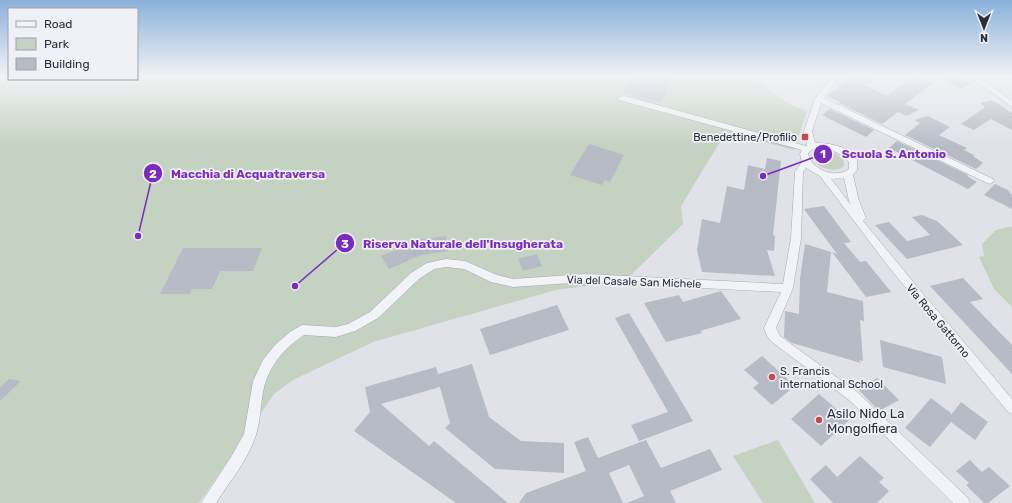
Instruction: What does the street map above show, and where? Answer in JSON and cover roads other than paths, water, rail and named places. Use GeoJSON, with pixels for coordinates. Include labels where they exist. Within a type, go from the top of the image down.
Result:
{"type":"FeatureCollection","features":[{"type":"Feature","properties":{"kind":"street"},"geometry":{"type":"LineString","coordinates":[[628,99],[810,148]]}},
{"type":"Feature","properties":{"kind":"street"},"geometry":{"type":"LineString","coordinates":[[810,148],[808,131],[819,99]]}},
{"type":"Feature","properties":{"kind":"street"},"geometry":{"type":"LineString","coordinates":[[822,99],[990,181]]}},
{"type":"Feature","properties":{"kind":"street","name":"Via Rosa Gattorno"},"geometry":{"type":"LineString","coordinates":[[810,148],[827,146],[838,149],[853,161],[854,167],[848,174],[854,201],[866,232]]}},
{"type":"Feature","properties":{"kind":"street"},"geometry":{"type":"LineString","coordinates":[[810,148],[804,154],[806,162],[811,167],[823,174],[838,176],[848,174]]}},
{"type":"Feature","properties":{"kind":"street"},"geometry":{"type":"LineString","coordinates":[[806,162],[799,172],[796,238],[792,268],[788,288],[770,328],[773,336],[853,396],[963,503]]}},
{"type":"Feature","properties":{"kind":"street","name":"Via Rosa Gattorno"},"geometry":{"type":"LineString","coordinates":[[823,174],[918,298],[1012,408]]}},
{"type":"Feature","properties":{"kind":"street","name":"Via del Casale San Michele"},"geometry":{"type":"LineString","coordinates":[[208,503],[244,446],[252,427],[257,388],[260,378],[268,364],[285,343],[302,330],[336,332],[357,326],[374,315],[415,276],[431,266],[446,263],[465,265],[495,278],[513,282],[584,278],[788,288]]}},
{"type":"Feature","properties":{"kind":"place","name":"Benedettine/Profilio"},"geometry":{"type":"Point","coordinates":[805,137]}},
{"type":"Feature","properties":{"kind":"place","name":"Scuola S. Antonio"},"geometry":{"type":"Point","coordinates":[763,176]}},
{"type":"Feature","properties":{"kind":"place","name":"Macchia di Acquatraversa"},"geometry":{"type":"Point","coordinates":[138,236]}},
{"type":"Feature","properties":{"kind":"place","name":"Riserva Naturale dell'Insugherata"},"geometry":{"type":"Point","coordinates":[295,286]}},
{"type":"Feature","properties":{"kind":"place","name":"S. Francis international School"},"geometry":{"type":"Point","coordinates":[772,377]}},
{"type":"Feature","properties":{"kind":"place","name":"Asilo Nido La Mongolfiera"},"geometry":{"type":"Point","coordinates":[819,420]}}]}
